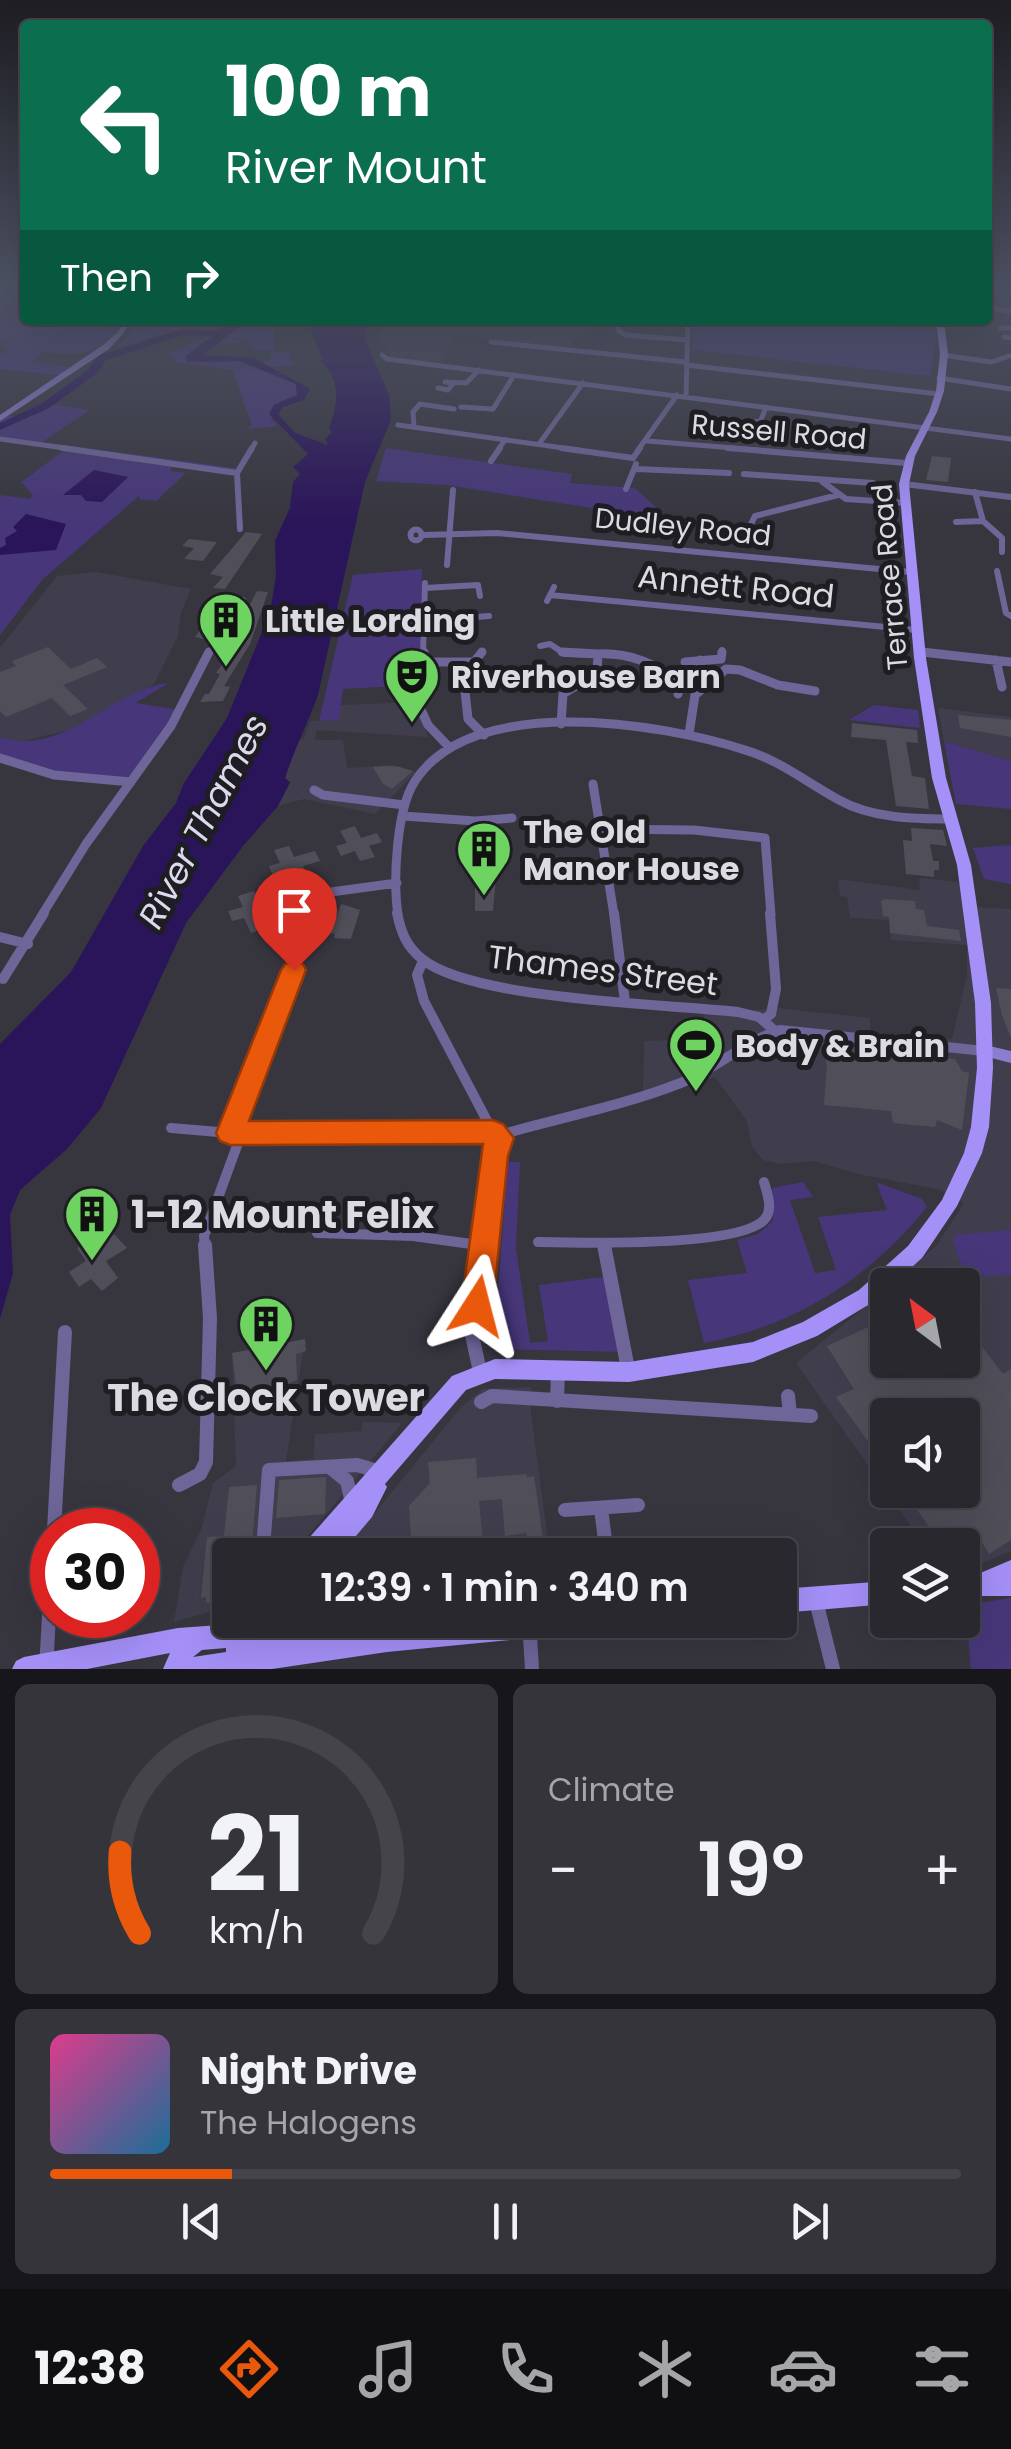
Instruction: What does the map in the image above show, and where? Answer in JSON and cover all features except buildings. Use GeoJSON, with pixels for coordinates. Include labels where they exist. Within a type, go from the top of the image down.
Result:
{"type":"FeatureCollection","features":[{"type":"Feature","properties":{"kind":"main road","name":"Terrace Road"},"geometry":{"type":"LineString","coordinates":[[480,1372],[629,1372],[670,1368],[752,1352],[810,1329],[886,1281],[938,1223],[973,1153],[980,1127],[984,1051],[978,945],[964,865],[940,778],[917,630],[904,484],[906,463],[939,394],[941,367]]}},
{"type":"Feature","properties":{"kind":"main road"},"geometry":{"type":"LineString","coordinates":[[323,1538],[384,1473],[442,1399],[459,1383],[480,1372]]}},
{"type":"Feature","properties":{"kind":"main road"},"geometry":{"type":"LineString","coordinates":[[340,1538],[364,1509],[384,1473]]}},
{"type":"Feature","properties":{"kind":"main road"},"geometry":{"type":"LineString","coordinates":[[980,1581],[1011,1571]]}},
{"type":"Feature","properties":{"kind":"main road"},"geometry":{"type":"LineString","coordinates":[[980,1584],[1011,1585]]}},
{"type":"Feature","properties":{"kind":"main road"},"geometry":{"type":"LineString","coordinates":[[797,1600],[870,1593]]}},
{"type":"Feature","properties":{"kind":"main road"},"geometry":{"type":"LineString","coordinates":[[175,1669],[192,1655],[227,1638]]}},
{"type":"Feature","properties":{"kind":"main road"},"geometry":{"type":"LineString","coordinates":[[242,1638],[237,1650],[258,1659]]}},
{"type":"Feature","properties":{"kind":"main road"},"geometry":{"type":"LineString","coordinates":[[258,1659],[276,1638]]}},
{"type":"Feature","properties":{"kind":"main road"},"geometry":{"type":"LineString","coordinates":[[39,1667],[192,1655],[258,1659],[405,1638]]}},
{"type":"Feature","properties":{"kind":"street"},"geometry":{"type":"LineString","coordinates":[[0,419],[78,367]]}},
{"type":"Feature","properties":{"kind":"street"},"geometry":{"type":"LineString","coordinates":[[451,367],[1011,439]]}},
{"type":"Feature","properties":{"kind":"street"},"geometry":{"type":"LineString","coordinates":[[686,367],[686,396]]}},
{"type":"Feature","properties":{"kind":"street"},"geometry":{"type":"LineString","coordinates":[[710,367],[939,394]]}},
{"type":"Feature","properties":{"kind":"street"},"geometry":{"type":"LineString","coordinates":[[444,382],[468,382],[480,370]]}},
{"type":"Feature","properties":{"kind":"street"},"geometry":{"type":"LineString","coordinates":[[414,427],[414,412],[420,404],[493,408],[514,375]]}},
{"type":"Feature","properties":{"kind":"street"},"geometry":{"type":"LineString","coordinates":[[940,378],[1011,389]]}},
{"type":"Feature","properties":{"kind":"street"},"geometry":{"type":"LineString","coordinates":[[438,388],[448,390],[453,384]]}},
{"type":"Feature","properties":{"kind":"street"},"geometry":{"type":"LineString","coordinates":[[539,444],[583,384]]}},
{"type":"Feature","properties":{"kind":"street"},"geometry":{"type":"LineString","coordinates":[[626,489],[636,469],[634,458],[677,395]]}},
{"type":"Feature","properties":{"kind":"street"},"geometry":{"type":"LineString","coordinates":[[752,423],[761,420],[766,407]]}},
{"type":"Feature","properties":{"kind":"street"},"geometry":{"type":"LineString","coordinates":[[398,425],[634,458]]}},
{"type":"Feature","properties":{"kind":"street"},"geometry":{"type":"LineString","coordinates":[[471,435],[478,426]]}},
{"type":"Feature","properties":{"kind":"street"},"geometry":{"type":"LineString","coordinates":[[436,439],[443,431]]}},
{"type":"Feature","properties":{"kind":"street"},"geometry":{"type":"LineString","coordinates":[[0,439],[237,473]]}},
{"type":"Feature","properties":{"kind":"street"},"geometry":{"type":"LineString","coordinates":[[490,461],[505,440]]}},
{"type":"Feature","properties":{"kind":"street","name":"Russell Road"},"geometry":{"type":"LineString","coordinates":[[648,441],[906,463]]}},
{"type":"Feature","properties":{"kind":"street"},"geometry":{"type":"LineString","coordinates":[[240,529],[237,473],[255,443]]}},
{"type":"Feature","properties":{"kind":"street"},"geometry":{"type":"LineString","coordinates":[[636,469],[729,473]]}},
{"type":"Feature","properties":{"kind":"street"},"geometry":{"type":"LineString","coordinates":[[744,474],[873,483]]}},
{"type":"Feature","properties":{"kind":"street"},"geometry":{"type":"LineString","coordinates":[[819,479],[838,495]]}},
{"type":"Feature","properties":{"kind":"street"},"geometry":{"type":"LineString","coordinates":[[904,484],[1011,497]]}},
{"type":"Feature","properties":{"kind":"street"},"geometry":{"type":"LineString","coordinates":[[446,565],[453,490]]}},
{"type":"Feature","properties":{"kind":"street"},"geometry":{"type":"LineString","coordinates":[[975,492],[981,517]]}},
{"type":"Feature","properties":{"kind":"street"},"geometry":{"type":"LineString","coordinates":[[751,524],[755,516],[838,495],[906,503]]}},
{"type":"Feature","properties":{"kind":"street"},"geometry":{"type":"LineString","coordinates":[[966,512],[981,517],[1002,538],[1002,549],[1011,547]]}},
{"type":"Feature","properties":{"kind":"street"},"geometry":{"type":"LineString","coordinates":[[954,522],[981,517]]}},
{"type":"Feature","properties":{"kind":"street","name":"Dudley Road"},"geometry":{"type":"LineString","coordinates":[[424,534],[567,538],[911,572]]}},
{"type":"Feature","properties":{"kind":"street"},"geometry":{"type":"LineString","coordinates":[[997,571],[1006,613],[1011,616]]}},
{"type":"Feature","properties":{"kind":"street"},"geometry":{"type":"LineString","coordinates":[[450,748],[418,708],[416,699],[424,662],[425,585],[478,585],[480,596]]}},
{"type":"Feature","properties":{"kind":"street","name":"Annett Road"},"geometry":{"type":"LineString","coordinates":[[550,594],[917,630]]}},
{"type":"Feature","properties":{"kind":"street"},"geometry":{"type":"LineString","coordinates":[[4,979],[86,844],[172,726],[201,665],[243,600]]}},
{"type":"Feature","properties":{"kind":"street"},"geometry":{"type":"LineString","coordinates":[[425,621],[484,616],[480,627]]}},
{"type":"Feature","properties":{"kind":"street"},"geometry":{"type":"LineString","coordinates":[[540,646],[551,640],[564,654],[640,655],[661,672],[682,680],[701,672],[700,660]]}},
{"type":"Feature","properties":{"kind":"street"},"geometry":{"type":"LineString","coordinates":[[640,655],[648,648]]}},
{"type":"Feature","properties":{"kind":"street"},"geometry":{"type":"LineString","coordinates":[[685,662],[721,658],[722,650]]}},
{"type":"Feature","properties":{"kind":"street"},"geometry":{"type":"LineString","coordinates":[[424,662],[476,666],[482,652]]}},
{"type":"Feature","properties":{"kind":"street"},"geometry":{"type":"LineString","coordinates":[[920,652],[1011,662]]}},
{"type":"Feature","properties":{"kind":"street"},"geometry":{"type":"LineString","coordinates":[[561,724],[562,694],[597,673],[598,654]]}},
{"type":"Feature","properties":{"kind":"street"},"geometry":{"type":"LineString","coordinates":[[996,660],[1002,688]]}},
{"type":"Feature","properties":{"kind":"street"},"geometry":{"type":"LineString","coordinates":[[688,734],[695,695],[729,667],[740,667],[779,686],[815,691]]}},
{"type":"Feature","properties":{"kind":"street"},"geometry":{"type":"LineString","coordinates":[[678,694],[682,680]]}},
{"type":"Feature","properties":{"kind":"street"},"geometry":{"type":"LineString","coordinates":[[465,691],[468,719],[484,735]]}},
{"type":"Feature","properties":{"kind":"street"},"geometry":{"type":"LineString","coordinates":[[480,1372],[472,1336],[486,1246],[496,1135],[424,1002],[417,975],[423,962],[404,941],[397,882],[404,811],[414,782],[450,748],[508,728],[561,724],[655,728],[780,762],[854,806],[950,819]]}},
{"type":"Feature","properties":{"kind":"street"},"geometry":{"type":"LineString","coordinates":[[0,758],[54,775],[131,782]]}},
{"type":"Feature","properties":{"kind":"street"},"geometry":{"type":"LineString","coordinates":[[593,784],[598,829],[622,944],[625,1002]]}},
{"type":"Feature","properties":{"kind":"street"},"geometry":{"type":"LineString","coordinates":[[314,790],[323,796],[404,811],[475,821],[512,818]]}},
{"type":"Feature","properties":{"kind":"street"},"geometry":{"type":"LineString","coordinates":[[598,829],[694,830],[763,836],[776,989],[771,1014],[763,1020],[775,1031]]}},
{"type":"Feature","properties":{"kind":"street"},"geometry":{"type":"LineString","coordinates":[[272,938],[284,912],[302,896],[397,882]]}},
{"type":"Feature","properties":{"kind":"street"},"geometry":{"type":"LineString","coordinates":[[179,1485],[200,1474],[206,1462],[210,1318],[204,1236],[236,1132],[316,914]]}},
{"type":"Feature","properties":{"kind":"street"},"geometry":{"type":"LineString","coordinates":[[0,937],[28,944]]}},
{"type":"Feature","properties":{"kind":"street","name":"Thames Street"},"geometry":{"type":"LineString","coordinates":[[423,962],[444,972],[501,986],[738,1012],[763,1020]]}},
{"type":"Feature","properties":{"kind":"street"},"geometry":{"type":"LineString","coordinates":[[171,1128],[496,1135],[677,1085],[718,1066],[775,1031],[984,1051],[1011,1058]]}},
{"type":"Feature","properties":{"kind":"street"},"geometry":{"type":"LineString","coordinates":[[538,1242],[604,1244],[740,1232],[755,1227],[770,1207],[764,1182]]}},
{"type":"Feature","properties":{"kind":"street"},"geometry":{"type":"LineString","coordinates":[[317,1233],[413,1236],[486,1246]]}},
{"type":"Feature","properties":{"kind":"street"},"geometry":{"type":"LineString","coordinates":[[604,1244],[629,1372]]}},
{"type":"Feature","properties":{"kind":"street"},"geometry":{"type":"LineString","coordinates":[[55,1508],[65,1332]]}},
{"type":"Feature","properties":{"kind":"street"},"geometry":{"type":"LineString","coordinates":[[558,1370],[558,1400]]}},
{"type":"Feature","properties":{"kind":"street"},"geometry":{"type":"LineString","coordinates":[[480,1402],[492,1396],[811,1416]]}},
{"type":"Feature","properties":{"kind":"street"},"geometry":{"type":"LineString","coordinates":[[788,1396],[790,1414]]}},
{"type":"Feature","properties":{"kind":"street"},"geometry":{"type":"LineString","coordinates":[[264,1538],[269,1470],[357,1465],[384,1473]]}},
{"type":"Feature","properties":{"kind":"street"},"geometry":{"type":"LineString","coordinates":[[328,1466],[347,1481],[351,1504]]}},
{"type":"Feature","properties":{"kind":"street"},"geometry":{"type":"LineString","coordinates":[[564,1510],[638,1505]]}},
{"type":"Feature","properties":{"kind":"street"},"geometry":{"type":"LineString","coordinates":[[601,1509],[605,1538]]}},
{"type":"Feature","properties":{"kind":"street"},"geometry":{"type":"LineString","coordinates":[[815,1598],[833,1669]]}},
{"type":"Feature","properties":{"kind":"street"},"geometry":{"type":"LineString","coordinates":[[39,1667],[43,1638]]}},
{"type":"Feature","properties":{"kind":"street"},"geometry":{"type":"LineString","coordinates":[[530,1638],[532,1669]]}},
{"type":"Feature","properties":{"kind":"shaded area"},"geometry":{"type":"Polygon","coordinates":[[[0,367],[72,367],[59,375],[0,367]]]}},
{"type":"Feature","properties":{"kind":"shaded area"},"geometry":{"type":"Polygon","coordinates":[[[211,367],[254,367],[296,384],[298,395],[279,402],[271,420],[278,426],[247,429],[252,425],[232,370],[211,367]]]}},
{"type":"Feature","properties":{"kind":"shaded area"},"geometry":{"type":"Polygon","coordinates":[[[847,367],[931,367],[930,376],[847,367]]]}},
{"type":"Feature","properties":{"kind":"shaded area"},"geometry":{"type":"Polygon","coordinates":[[[45,403],[90,410],[42,442],[235,468],[231,475],[172,467],[170,471],[186,473],[156,501],[139,499],[140,495],[42,580],[0,635],[0,495],[30,499],[33,495],[21,482],[62,452],[111,458],[0,439],[0,420],[8,415],[18,417],[45,403]]]}},
{"type":"Feature","properties":{"kind":"shaded area"},"geometry":{"type":"Polygon","coordinates":[[[386,448],[572,474],[570,483],[635,488],[661,512],[624,513],[447,485],[376,481],[386,448]]]}},
{"type":"Feature","properties":{"kind":"shaded area"},"geometry":{"type":"Polygon","coordinates":[[[422,569],[421,660],[415,685],[343,689],[339,720],[319,721],[353,575],[422,569]]]}},
{"type":"Feature","properties":{"kind":"shaded area"},"geometry":{"type":"Polygon","coordinates":[[[96,572],[191,589],[181,613],[178,636],[154,684],[69,730],[15,743],[0,737],[0,648],[57,576],[96,572]]]}},
{"type":"Feature","properties":{"kind":"shaded area"},"geometry":{"type":"Polygon","coordinates":[[[169,683],[135,703],[180,710],[131,782],[54,775],[0,758],[0,737],[45,739],[127,697],[169,683]]]}},
{"type":"Feature","properties":{"kind":"shaded area"},"geometry":{"type":"Polygon","coordinates":[[[416,702],[428,737],[317,730],[315,740],[343,740],[347,768],[394,765],[416,772],[375,814],[304,799],[278,806],[290,783],[285,778],[297,741],[304,738],[310,721],[338,720],[340,705],[416,702]]]}},
{"type":"Feature","properties":{"kind":"shaded area"},"geometry":{"type":"Polygon","coordinates":[[[874,705],[918,710],[920,728],[849,720],[874,705]]]}},
{"type":"Feature","properties":{"kind":"shaded area"},"geometry":{"type":"Polygon","coordinates":[[[938,708],[1011,717],[1011,761],[944,741],[938,708]]]}},
{"type":"Feature","properties":{"kind":"shaded area"},"geometry":{"type":"Polygon","coordinates":[[[944,741],[1011,761],[1011,809],[956,804],[944,741]]]}},
{"type":"Feature","properties":{"kind":"shaded area"},"geometry":{"type":"Polygon","coordinates":[[[1011,845],[1011,884],[984,879],[973,848],[1011,845]]]}},
{"type":"Feature","properties":{"kind":"shaded area"},"geometry":{"type":"Polygon","coordinates":[[[919,878],[958,882],[976,907],[1011,909],[1011,1551],[980,1564],[980,1528],[912,1528],[898,1508],[980,1508],[980,1398],[870,1398],[870,1468],[796,1363],[870,1303],[870,1378],[980,1378],[980,1268],[911,1268],[937,1245],[964,1203],[938,1189],[813,1161],[781,1164],[763,1160],[752,1147],[747,1121],[715,1077],[646,1100],[643,1090],[644,1041],[709,1039],[702,1009],[734,1012],[776,1008],[870,1018],[870,1035],[907,1040],[952,1039],[967,975],[967,945],[891,940],[889,920],[850,918],[847,897],[840,896],[838,879],[920,890],[919,878]]]}},
{"type":"Feature","properties":{"kind":"shaded area"},"geometry":{"type":"Polygon","coordinates":[[[508,1162],[520,1162],[516,1248],[530,1343],[548,1341],[539,1285],[610,1276],[625,1352],[502,1349],[494,1339],[508,1162]]]}},
{"type":"Feature","properties":{"kind":"shaded area"},"geometry":{"type":"Polygon","coordinates":[[[803,1182],[813,1197],[790,1200],[815,1273],[836,1270],[818,1217],[887,1210],[876,1182],[922,1199],[927,1207],[880,1257],[828,1296],[770,1324],[704,1343],[688,1280],[747,1273],[737,1240],[758,1234],[773,1221],[772,1188],[803,1182]]]}},
{"type":"Feature","properties":{"kind":"shaded area"},"geometry":{"type":"Polygon","coordinates":[[[1011,1230],[1011,1275],[980,1276],[980,1268],[962,1268],[953,1240],[956,1235],[1011,1230]]]}},
{"type":"Feature","properties":{"kind":"shaded area"},"geometry":{"type":"Polygon","coordinates":[[[305,1339],[286,1461],[313,1459],[315,1434],[362,1431],[362,1422],[402,1423],[306,1538],[212,1538],[212,1611],[174,1622],[183,1567],[202,1527],[213,1483],[236,1466],[232,1353],[305,1339]]]}},
{"type":"Feature","properties":{"kind":"shaded area"},"geometry":{"type":"Polygon","coordinates":[[[531,1387],[548,1538],[355,1538],[461,1407],[483,1389],[531,1387]]]}},
{"type":"Feature","properties":{"kind":"shaded area"},"geometry":{"type":"Polygon","coordinates":[[[1011,1598],[1011,1669],[971,1669],[968,1638],[980,1638],[980,1603],[1011,1598]]]}},
{"type":"Feature","properties":{"kind":"water","name":"River Thames"},"geometry":{"type":"Polygon","coordinates":[[[254,367],[270,367],[310,389],[304,400],[283,407],[278,414],[295,433],[328,445],[325,439],[332,432],[329,428],[336,401],[335,384],[326,367],[377,367],[389,395],[391,420],[365,482],[318,695],[285,778],[290,782],[278,806],[186,923],[101,1108],[67,1149],[20,1190],[10,1215],[13,1273],[0,1319],[0,1044],[71,972],[143,846],[176,803],[184,783],[227,718],[270,612],[276,576],[275,541],[290,508],[293,482],[300,474],[293,467],[308,454],[269,414],[274,405],[297,395],[296,384],[254,367]]]}},
{"type":"Feature","properties":{"kind":"water"},"geometry":{"type":"Polygon","coordinates":[[[94,470],[128,477],[102,502],[86,501],[81,495],[63,495],[94,470]]]}},
{"type":"Feature","properties":{"kind":"water"},"geometry":{"type":"Polygon","coordinates":[[[26,514],[66,524],[56,550],[0,555],[5,538],[17,531],[13,527],[26,514]]]}},
{"type":"Feature","properties":{"kind":"waterway"},"geometry":{"type":"LineString","coordinates":[[0,427],[45,406],[96,367]]}},
{"type":"Feature","properties":{"kind":"place","name":"Little Lording"},"geometry":{"type":"Point","coordinates":[226,669]}},
{"type":"Feature","properties":{"kind":"place","name":"Riverhouse Barn"},"geometry":{"type":"Point","coordinates":[412,725]}},
{"type":"Feature","properties":{"kind":"place","name":"The Old Manor House"},"geometry":{"type":"Point","coordinates":[484,898]}},
{"type":"Feature","properties":{"kind":"place","name":"Body & Brain"},"geometry":{"type":"Point","coordinates":[696,1094]}},
{"type":"Feature","properties":{"kind":"place","name":"1-12 Mount Felix"},"geometry":{"type":"Point","coordinates":[92,1263]}},
{"type":"Feature","properties":{"kind":"place","name":"The Clock Tower"},"geometry":{"type":"Point","coordinates":[266,1373]}},
{"type":"Feature","properties":{"kind":"route"},"geometry":{"type":"LineString","coordinates":[[294,970],[230,1133],[493,1132],[499,1138],[477,1306]]}}]}
